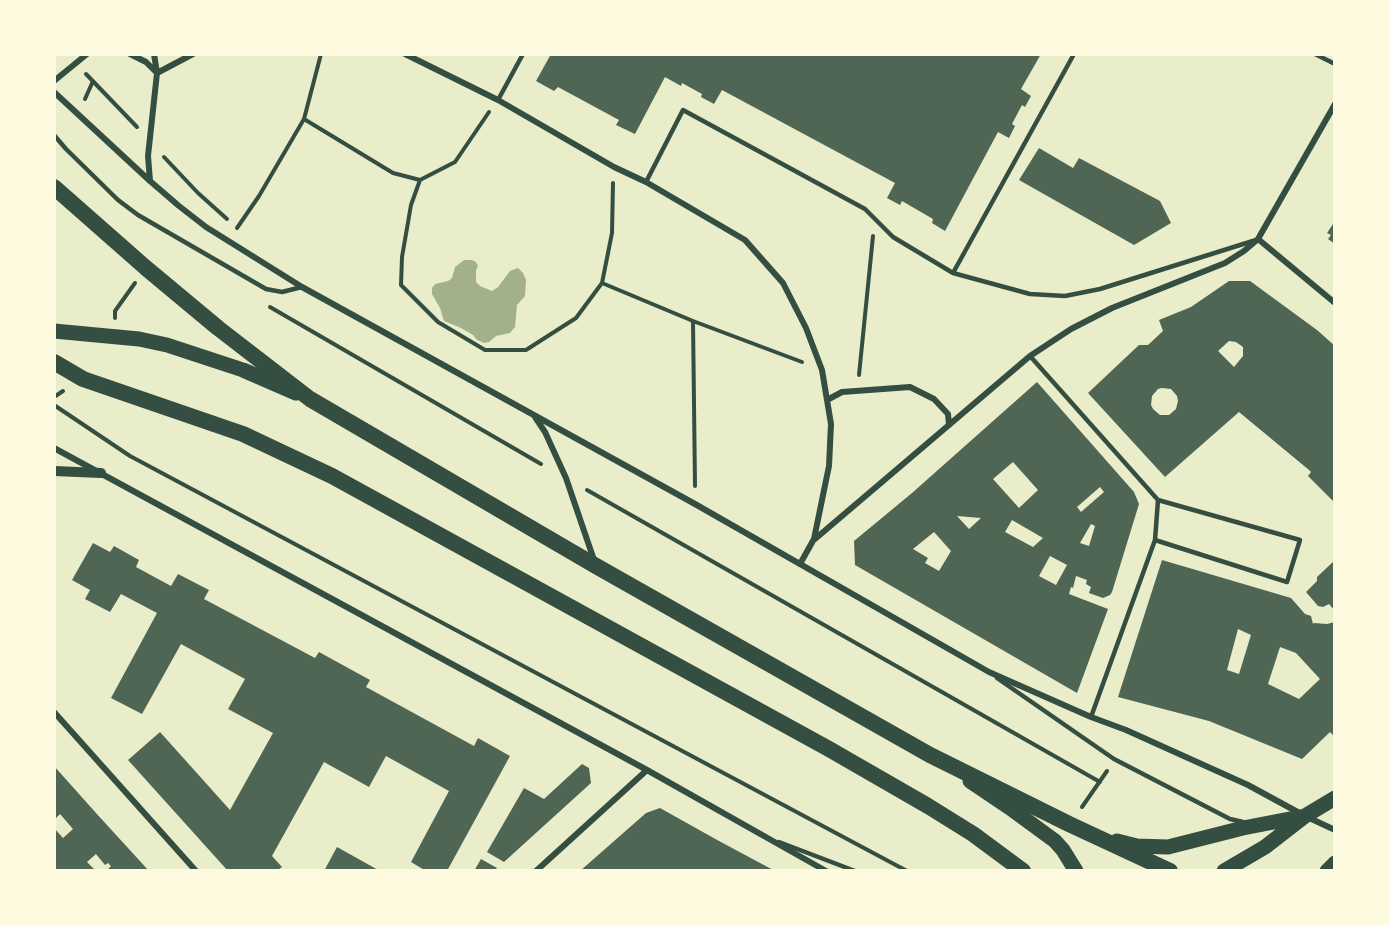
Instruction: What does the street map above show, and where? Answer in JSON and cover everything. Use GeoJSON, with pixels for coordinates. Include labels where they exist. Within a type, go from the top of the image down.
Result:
{"type":"FeatureCollection","features":[{"type":"Feature","properties":{"kind":"highway"},"geometry":{"type":"LineString","coordinates":[[54,187],[218,328],[310,399],[596,566],[930,755],[1170,871]]}},
{"type":"Feature","properties":{"kind":"highway"},"geometry":{"type":"LineString","coordinates":[[54,363],[83,379],[243,435],[332,476],[829,748],[982,840],[1023,871]]}},
{"type":"Feature","properties":{"kind":"main road"},"geometry":{"type":"LineString","coordinates":[[54,331],[139,339],[168,345],[243,370],[310,399]]}},
{"type":"Feature","properties":{"kind":"main road"},"geometry":{"type":"LineString","coordinates":[[930,755],[1055,841],[1076,871]]}},
{"type":"Feature","properties":{"kind":"main road"},"geometry":{"type":"LineString","coordinates":[[1224,871],[1265,847],[1305,816],[1335,798]]}},
{"type":"Feature","properties":{"kind":"main road"},"geometry":{"type":"LineString","coordinates":[[1096,836],[1137,846],[1168,847],[1243,828],[1305,816]]}},
{"type":"Feature","properties":{"kind":"main road"},"geometry":{"type":"LineString","coordinates":[[1327,871],[1335,863]]}},
{"type":"Feature","properties":{"kind":"street"},"geometry":{"type":"LineString","coordinates":[[54,81],[87,54]]}},
{"type":"Feature","properties":{"kind":"street"},"geometry":{"type":"LineString","coordinates":[[130,54],[147,62],[157,73]]}},
{"type":"Feature","properties":{"kind":"street"},"geometry":{"type":"LineString","coordinates":[[150,182],[148,156],[157,73],[154,54]]}},
{"type":"Feature","properties":{"kind":"street"},"geometry":{"type":"LineString","coordinates":[[157,73],[194,54]]}},
{"type":"Feature","properties":{"kind":"street"},"geometry":{"type":"LineString","coordinates":[[405,54],[498,100],[745,240],[783,284],[806,328],[822,370],[831,423],[829,465],[814,539],[800,564]]}},
{"type":"Feature","properties":{"kind":"street"},"geometry":{"type":"LineString","coordinates":[[54,92],[150,182],[206,227],[302,287],[695,504],[989,672],[1248,785],[1335,830]]}},
{"type":"Feature","properties":{"kind":"street"},"geometry":{"type":"LineString","coordinates":[[814,539],[1030,356],[1071,329],[1112,308],[1225,263],[1244,251],[1258,239],[1335,104]]}},
{"type":"Feature","properties":{"kind":"street"},"geometry":{"type":"LineString","coordinates":[[1258,239],[1335,303]]}},
{"type":"Feature","properties":{"kind":"street"},"geometry":{"type":"LineString","coordinates":[[827,399],[842,392],[910,387],[934,399],[948,414],[949,424]]}},
{"type":"Feature","properties":{"kind":"street"},"geometry":{"type":"LineString","coordinates":[[534,416],[545,432],[566,478],[596,566]]}},
{"type":"Feature","properties":{"kind":"street"},"geometry":{"type":"LineString","coordinates":[[54,448],[647,770],[826,871]]}},
{"type":"Feature","properties":{"kind":"street"},"geometry":{"type":"LineString","coordinates":[[54,471],[101,473]]}},
{"type":"Feature","properties":{"kind":"street"},"geometry":{"type":"LineString","coordinates":[[54,712],[196,871]]}},
{"type":"Feature","properties":{"kind":"street"},"geometry":{"type":"LineString","coordinates":[[536,871],[647,770]]}},
{"type":"Feature","properties":{"kind":"lane"},"geometry":{"type":"LineString","coordinates":[[498,100],[523,54]]}},
{"type":"Feature","properties":{"kind":"lane"},"geometry":{"type":"LineString","coordinates":[[953,273],[1074,54]]}},
{"type":"Feature","properties":{"kind":"lane"},"geometry":{"type":"LineString","coordinates":[[1315,54],[1335,64]]}},
{"type":"Feature","properties":{"kind":"lane"},"geometry":{"type":"LineString","coordinates":[[646,182],[683,110],[865,209],[893,237],[953,273],[1030,294],[1065,296],[1100,289],[1258,239]]}},
{"type":"Feature","properties":{"kind":"lane"},"geometry":{"type":"LineString","coordinates":[[54,135],[117,200],[138,215],[266,289],[282,292],[302,287]]}},
{"type":"Feature","properties":{"kind":"lane"},"geometry":{"type":"LineString","coordinates":[[1030,356],[1158,500],[1300,540],[1287,582],[1155,540]]}},
{"type":"Feature","properties":{"kind":"lane"},"geometry":{"type":"LineString","coordinates":[[1091,717],[1155,540],[1158,500]]}},
{"type":"Feature","properties":{"kind":"lane"},"geometry":{"type":"LineString","coordinates":[[989,672],[1114,759],[1230,819],[1246,822],[1305,816]]}},
{"type":"Feature","properties":{"kind":"lane"},"geometry":{"type":"LineString","coordinates":[[763,836],[855,871]]}},
{"type":"Feature","properties":{"kind":"path"},"geometry":{"type":"LineString","coordinates":[[76,62],[198,194],[237,228],[259,196],[304,119],[321,54]]}},
{"type":"Feature","properties":{"kind":"path"},"geometry":{"type":"LineString","coordinates":[[304,119],[393,173],[420,180],[455,162],[498,100]]}},
{"type":"Feature","properties":{"kind":"path"},"geometry":{"type":"LineString","coordinates":[[420,180],[411,205],[402,257],[401,285],[438,322],[485,350],[526,350],[576,318],[602,283],[612,233],[614,167]]}},
{"type":"Feature","properties":{"kind":"path"},"geometry":{"type":"LineString","coordinates":[[857,391],[875,219]]}},
{"type":"Feature","properties":{"kind":"path"},"geometry":{"type":"LineString","coordinates":[[114,336],[115,311],[146,268]]}},
{"type":"Feature","properties":{"kind":"path"},"geometry":{"type":"LineString","coordinates":[[602,283],[693,321],[822,370]]}},
{"type":"Feature","properties":{"kind":"path"},"geometry":{"type":"LineString","coordinates":[[267,304],[566,478],[1100,782]]}},
{"type":"Feature","properties":{"kind":"path"},"geometry":{"type":"LineString","coordinates":[[693,321],[695,504]]}},
{"type":"Feature","properties":{"kind":"path"},"geometry":{"type":"LineString","coordinates":[[54,397],[83,379]]}},
{"type":"Feature","properties":{"kind":"path"},"geometry":{"type":"LineString","coordinates":[[54,405],[130,456],[907,871]]}},
{"type":"Feature","properties":{"kind":"shaded area"},"geometry":{"type":"Polygon","coordinates":[[[464,260],[476,262],[478,266],[476,282],[492,291],[510,271],[518,268],[523,273],[526,280],[525,296],[517,305],[515,327],[510,333],[496,336],[484,343],[461,328],[444,321],[432,294],[432,288],[435,284],[452,278],[455,267],[464,260]]]}},
{"type":"Feature","properties":{"kind":"building"},"geometry":{"type":"Polygon","coordinates":[[[551,54],[1041,54],[1021,89],[1031,96],[1025,107],[1022,105],[1012,124],[1015,126],[1009,138],[998,132],[945,231],[932,223],[933,219],[902,201],[900,205],[887,198],[895,183],[722,90],[714,104],[701,97],[702,94],[665,77],[635,134],[616,125],[619,120],[558,87],[554,91],[536,81],[551,54]]]}},
{"type":"Feature","properties":{"kind":"building"},"geometry":{"type":"Polygon","coordinates":[[[1039,148],[1073,168],[1079,158],[1160,201],[1171,223],[1134,245],[1019,180],[1039,148]]]}},
{"type":"Feature","properties":{"kind":"building"},"geometry":{"type":"Polygon","coordinates":[[[1335,221],[1335,244],[1328,239],[1331,235],[1327,233],[1335,221]]]}},
{"type":"Feature","properties":{"kind":"building"},"geometry":{"type":"Polygon","coordinates":[[[1229,281],[1250,281],[1335,346],[1335,503],[1308,476],[1311,472],[1309,470],[1239,412],[1165,477],[1088,393],[1139,345],[1148,345],[1163,331],[1159,320],[1191,307],[1229,281]],[[1229,341],[1218,351],[1234,367],[1243,356],[1243,347],[1236,342],[1229,341]],[[1162,388],[1152,396],[1151,405],[1160,415],[1169,415],[1176,409],[1177,396],[1171,389],[1162,388]]]}},
{"type":"Feature","properties":{"kind":"building"},"geometry":{"type":"Polygon","coordinates":[[[1037,382],[1134,492],[1139,504],[1112,592],[1103,598],[1089,593],[1091,587],[1086,584],[1087,580],[1076,576],[1069,594],[1108,609],[1077,693],[855,565],[854,541],[912,493],[1037,382]],[[1013,462],[993,479],[1019,508],[1038,490],[1013,462]],[[1100,487],[1077,507],[1081,512],[1104,492],[1100,487]],[[957,516],[969,529],[981,518],[957,516]],[[1012,520],[1005,532],[1033,547],[1043,538],[1012,520]],[[1091,524],[1080,543],[1089,546],[1095,526],[1091,524]],[[934,532],[913,549],[928,558],[925,563],[939,571],[951,551],[934,532]],[[1050,556],[1039,576],[1056,585],[1067,565],[1050,556]]]}},
{"type":"Feature","properties":{"kind":"building"},"geometry":{"type":"Polygon","coordinates":[[[93,543],[110,552],[114,546],[139,560],[136,567],[171,586],[178,574],[209,590],[204,599],[315,658],[319,652],[370,680],[366,687],[474,746],[478,738],[510,756],[447,871],[426,871],[411,862],[449,791],[386,756],[369,787],[324,762],[272,856],[282,867],[277,871],[228,871],[128,760],[160,732],[230,810],[273,733],[228,709],[245,679],[181,644],[142,714],[111,698],[157,613],[121,594],[110,612],[85,599],[90,590],[72,580],[93,543]]]}},
{"type":"Feature","properties":{"kind":"building"},"geometry":{"type":"Polygon","coordinates":[[[1162,560],[1291,598],[1305,614],[1311,616],[1313,624],[1335,622],[1335,737],[1330,732],[1302,759],[1209,721],[1118,697],[1162,560]],[[1238,629],[1227,670],[1239,674],[1251,635],[1238,629]],[[1280,647],[1268,684],[1299,699],[1320,679],[1296,653],[1280,647]]]}},
{"type":"Feature","properties":{"kind":"building"},"geometry":{"type":"Polygon","coordinates":[[[1335,560],[1335,611],[1329,604],[1323,607],[1318,606],[1306,592],[1317,581],[1317,577],[1335,560]]]}},
{"type":"Feature","properties":{"kind":"building"},"geometry":{"type":"Polygon","coordinates":[[[582,764],[589,768],[591,783],[504,862],[487,852],[524,788],[544,799],[582,764]]]}},
{"type":"Feature","properties":{"kind":"building"},"geometry":{"type":"Polygon","coordinates":[[[54,766],[149,871],[106,871],[111,866],[108,863],[105,865],[96,854],[87,862],[96,871],[54,871],[54,828],[63,838],[73,829],[60,814],[54,820],[54,766]]]}},
{"type":"Feature","properties":{"kind":"building"},"geometry":{"type":"Polygon","coordinates":[[[660,808],[775,871],[580,871],[646,813],[660,808]]]}},
{"type":"Feature","properties":{"kind":"building"},"geometry":{"type":"Polygon","coordinates":[[[337,847],[380,871],[324,871],[337,847]]]}},
{"type":"Feature","properties":{"kind":"building"},"geometry":{"type":"Polygon","coordinates":[[[481,859],[497,868],[494,871],[474,871],[481,859]]]}}]}
